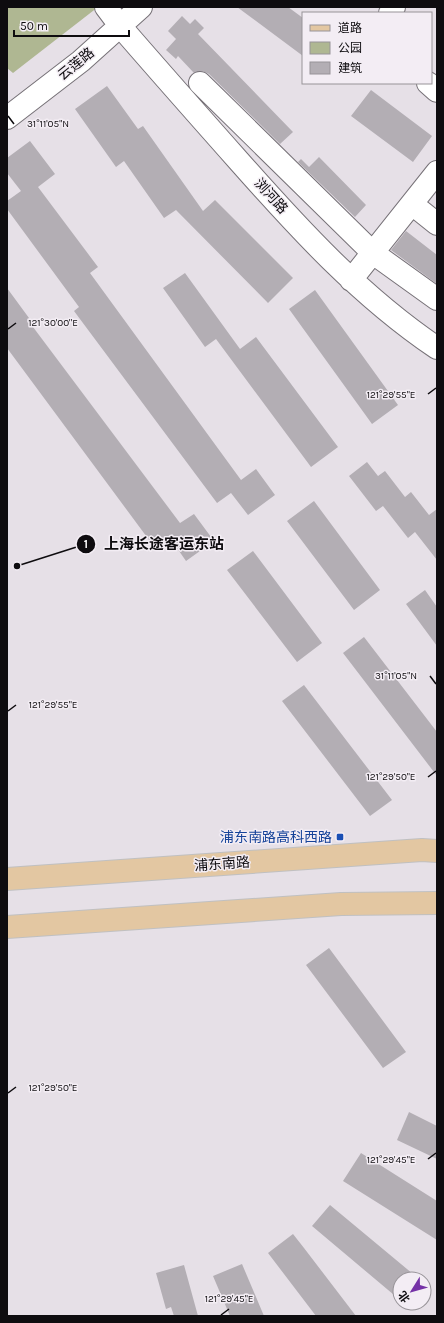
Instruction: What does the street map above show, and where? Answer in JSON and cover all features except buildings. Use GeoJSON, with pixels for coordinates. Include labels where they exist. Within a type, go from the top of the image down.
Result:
{"type":"FeatureCollection","features":[{"type":"Feature","properties":{"kind":"main road","name":"浦东南路"},"geometry":{"type":"LineString","coordinates":[[7,879],[422,850],[437,851]]}},
{"type":"Feature","properties":{"kind":"main road"},"geometry":{"type":"LineString","coordinates":[[7,928],[341,904],[437,903]]}},
{"type":"Feature","properties":{"kind":"street","name":"浏河路"},"geometry":{"type":"LineString","coordinates":[[106,7],[121,27],[268,193],[351,280],[406,328],[437,348]]}},
{"type":"Feature","properties":{"kind":"street","name":"云莲路"},"geometry":{"type":"LineString","coordinates":[[7,118],[81,61],[121,27],[141,7]]}},
{"type":"Feature","properties":{"kind":"street"},"geometry":{"type":"LineString","coordinates":[[200,83],[373,252],[437,299]]}},
{"type":"Feature","properties":{"kind":"street"},"geometry":{"type":"LineString","coordinates":[[429,84],[437,91]]}},
{"type":"Feature","properties":{"kind":"street"},"geometry":{"type":"LineString","coordinates":[[351,280],[437,172]]}},
{"type":"Feature","properties":{"kind":"street"},"geometry":{"type":"LineString","coordinates":[[412,204],[437,224]]}},
{"type":"Feature","properties":{"kind":"green space"},"geometry":{"type":"Polygon","coordinates":[[[7,7],[98,7],[13,73],[7,68],[7,7]]]}},
{"type":"Feature","properties":{"kind":"place","name":"上海长途客运东站"},"geometry":{"type":"Point","coordinates":[17,566]}},
{"type":"Feature","properties":{"kind":"place","name":"浦东南路高科西路"},"geometry":{"type":"Point","coordinates":[340,837]}}]}
